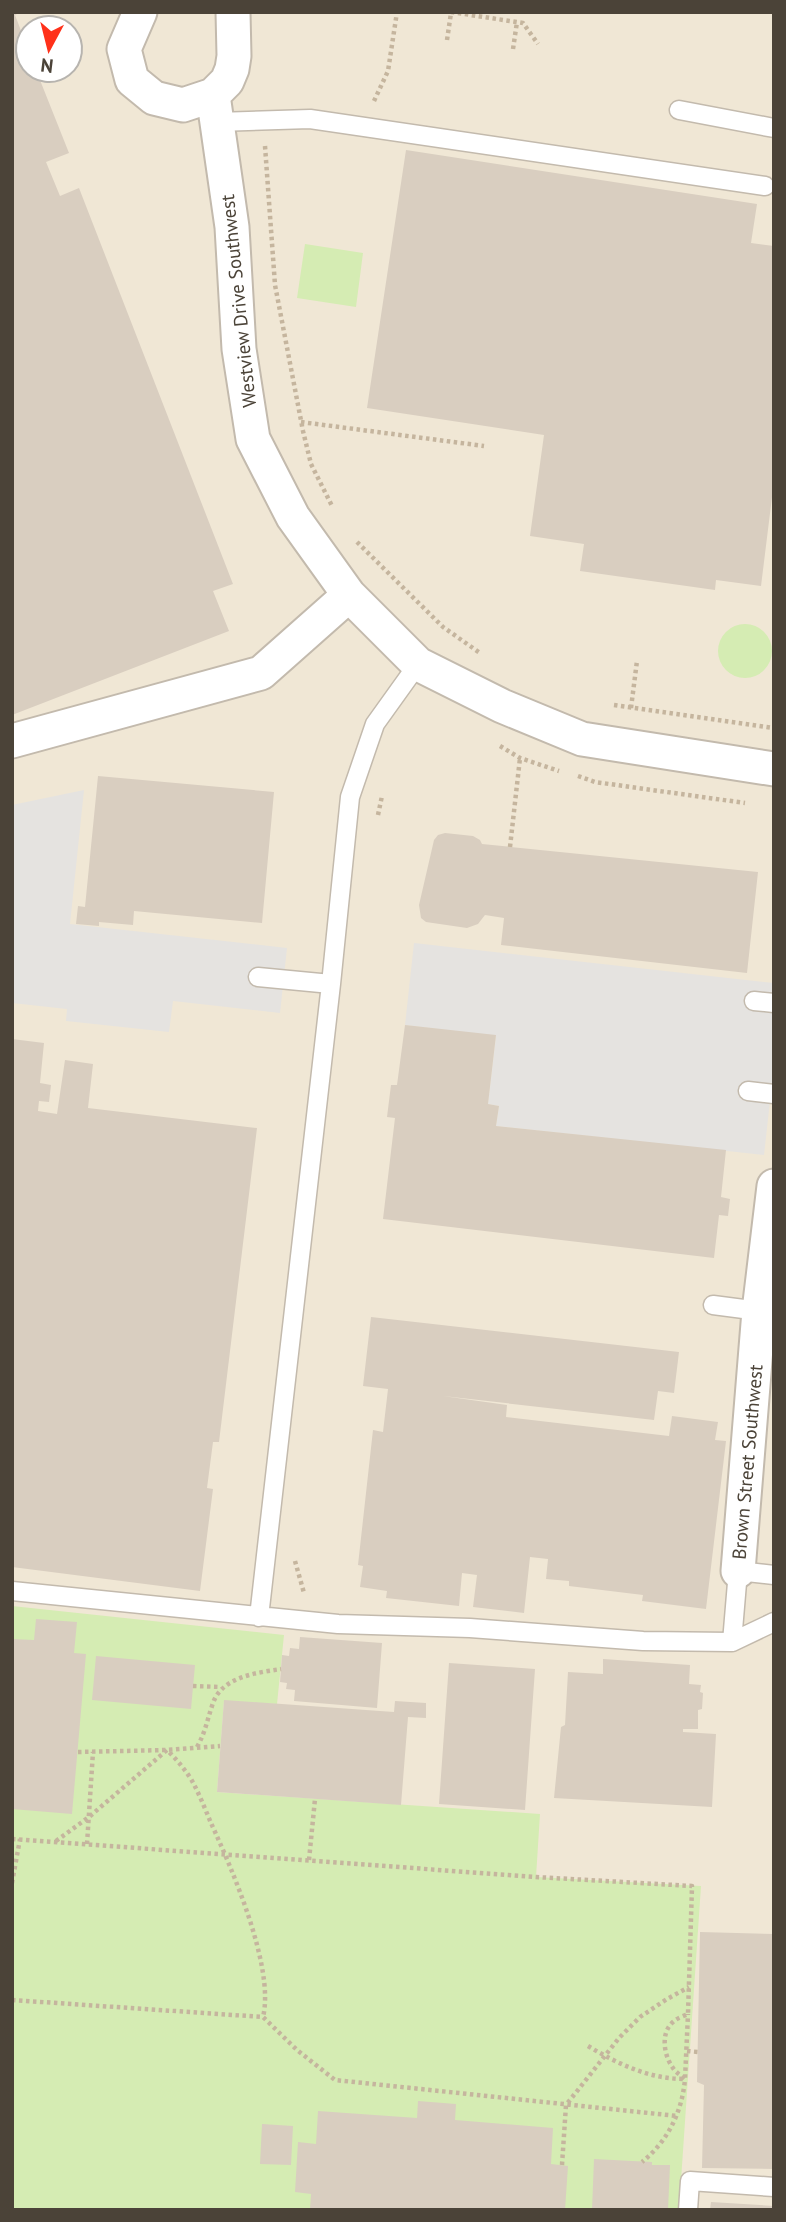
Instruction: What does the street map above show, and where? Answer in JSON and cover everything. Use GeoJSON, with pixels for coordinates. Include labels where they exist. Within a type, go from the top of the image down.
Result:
{"type":"FeatureCollection","features":[{"type":"Feature","properties":{"kind":"street"},"geometry":{"type":"LineString","coordinates":[[140,12],[124,49],[132,80],[155,98],[215,109],[232,69],[233,12]]}},
{"type":"Feature","properties":{"kind":"street","name":"Westview Drive Southwest"},"geometry":{"type":"LineString","coordinates":[[215,109],[232,227],[239,349],[253,439],[293,517],[349,595],[418,664],[502,706],[582,738],[774,769]]}},
{"type":"Feature","properties":{"kind":"street"},"geometry":{"type":"LineString","coordinates":[[12,741],[261,673],[349,595]]}},
{"type":"Feature","properties":{"kind":"street","name":"Brown Street Southwest"},"geometry":{"type":"LineString","coordinates":[[738,1571],[759,1311],[773,1193]]}},
{"type":"Feature","properties":{"kind":"lane"},"geometry":{"type":"LineString","coordinates":[[215,109],[264,121],[310,119],[765,186]]}},
{"type":"Feature","properties":{"kind":"lane"},"geometry":{"type":"LineString","coordinates":[[679,110],[774,128]]}},
{"type":"Feature","properties":{"kind":"lane"},"geometry":{"type":"LineString","coordinates":[[259,1617],[350,797],[375,724],[418,664]]}},
{"type":"Feature","properties":{"kind":"lane"},"geometry":{"type":"LineString","coordinates":[[258,977],[331,984]]}},
{"type":"Feature","properties":{"kind":"lane"},"geometry":{"type":"LineString","coordinates":[[754,1001],[774,1003]]}},
{"type":"Feature","properties":{"kind":"lane"},"geometry":{"type":"LineString","coordinates":[[748,1091],[774,1094]]}},
{"type":"Feature","properties":{"kind":"lane"},"geometry":{"type":"LineString","coordinates":[[713,1305],[759,1311]]}},
{"type":"Feature","properties":{"kind":"lane"},"geometry":{"type":"LineString","coordinates":[[732,1642],[738,1571],[774,1575]]}},
{"type":"Feature","properties":{"kind":"lane"},"geometry":{"type":"LineString","coordinates":[[12,1591],[338,1624],[470,1629],[643,1641],[732,1642],[774,1622]]}},
{"type":"Feature","properties":{"kind":"lane"},"geometry":{"type":"LineString","coordinates":[[688,2210],[690,2181],[774,2187]]}},
{"type":"Feature","properties":{"kind":"path"},"geometry":{"type":"LineString","coordinates":[[362,127],[388,71],[397,12]]}},
{"type":"Feature","properties":{"kind":"path"},"geometry":{"type":"LineString","coordinates":[[447,40],[451,12],[523,23],[538,44]]}},
{"type":"Feature","properties":{"kind":"path"},"geometry":{"type":"LineString","coordinates":[[513,49],[517,22]]}},
{"type":"Feature","properties":{"kind":"path"},"geometry":{"type":"LineString","coordinates":[[264,121],[275,285],[311,464],[334,510]]}},
{"type":"Feature","properties":{"kind":"path"},"geometry":{"type":"LineString","coordinates":[[301,422],[484,446]]}},
{"type":"Feature","properties":{"kind":"path"},"geometry":{"type":"LineString","coordinates":[[355,539],[443,627],[486,657]]}},
{"type":"Feature","properties":{"kind":"path"},"geometry":{"type":"LineString","coordinates":[[631,708],[637,661]]}},
{"type":"Feature","properties":{"kind":"path"},"geometry":{"type":"LineString","coordinates":[[605,704],[774,728]]}},
{"type":"Feature","properties":{"kind":"path"},"geometry":{"type":"LineString","coordinates":[[497,744],[520,758],[595,782],[751,804]]}},
{"type":"Feature","properties":{"kind":"path"},"geometry":{"type":"LineString","coordinates":[[510,847],[520,758]]}},
{"type":"Feature","properties":{"kind":"path"},"geometry":{"type":"LineString","coordinates":[[377,822],[383,787]]}},
{"type":"Feature","properties":{"kind":"path"},"geometry":{"type":"LineString","coordinates":[[295,1556],[295,1566],[307,1601]]}},
{"type":"Feature","properties":{"kind":"path"},"geometry":{"type":"LineString","coordinates":[[193,1686],[222,1687],[254,1673],[281,1669]]}},
{"type":"Feature","properties":{"kind":"path"},"geometry":{"type":"LineString","coordinates":[[196,1748],[205,1733],[212,1704],[222,1687]]}},
{"type":"Feature","properties":{"kind":"path"},"geometry":{"type":"LineString","coordinates":[[78,1752],[167,1751],[220,1746]]}},
{"type":"Feature","properties":{"kind":"path"},"geometry":{"type":"LineString","coordinates":[[55,1842],[167,1751]]}},
{"type":"Feature","properties":{"kind":"path"},"geometry":{"type":"LineString","coordinates":[[167,1751],[192,1781],[225,1854],[252,1927],[265,1989],[263,2017]]}},
{"type":"Feature","properties":{"kind":"path"},"geometry":{"type":"LineString","coordinates":[[87,1844],[93,1752]]}},
{"type":"Feature","properties":{"kind":"path"},"geometry":{"type":"LineString","coordinates":[[309,1860],[315,1799]]}},
{"type":"Feature","properties":{"kind":"path"},"geometry":{"type":"LineString","coordinates":[[12,1839],[692,1885],[683,2100],[666,2138],[642,2162]]}},
{"type":"Feature","properties":{"kind":"path"},"geometry":{"type":"LineString","coordinates":[[12,1883],[20,1839]]}},
{"type":"Feature","properties":{"kind":"path"},"geometry":{"type":"LineString","coordinates":[[562,2165],[566,2105],[640,2017],[689,1987]]}},
{"type":"Feature","properties":{"kind":"path"},"geometry":{"type":"LineString","coordinates":[[12,2000],[263,2017],[297,2050],[335,2080],[677,2116]]}},
{"type":"Feature","properties":{"kind":"path"},"geometry":{"type":"LineString","coordinates":[[685,2079],[675,2071],[668,2060],[665,2043],[667,2031],[674,2021],[688,2014]]}},
{"type":"Feature","properties":{"kind":"path"},"geometry":{"type":"LineString","coordinates":[[588,2046],[642,2073],[665,2079],[685,2079]]}},
{"type":"Feature","properties":{"kind":"path"},"geometry":{"type":"LineString","coordinates":[[687,2051],[698,2052]]}},
{"type":"Feature","properties":{"kind":"shaded area"},"geometry":{"type":"Polygon","coordinates":[[[12,12],[774,12],[774,2210],[12,2210],[12,12]]]}},
{"type":"Feature","properties":{"kind":"shaded area"},"geometry":{"type":"Polygon","coordinates":[[[84,790],[70,924],[287,948],[280,1013],[173,1001],[169,1032],[66,1021],[67,1009],[12,1003],[12,805],[84,790]]]}},
{"type":"Feature","properties":{"kind":"shaded area"},"geometry":{"type":"Polygon","coordinates":[[[414,943],[774,983],[774,1065],[764,1155],[496,1126],[499,1106],[488,1104],[496,1036],[405,1025],[414,943]]]}},
{"type":"Feature","properties":{"kind":"green space"},"geometry":{"type":"Polygon","coordinates":[[[305,244],[363,253],[356,307],[297,298],[305,244]]]}},
{"type":"Feature","properties":{"kind":"green space"},"geometry":{"type":"Polygon","coordinates":[[[750,624],[760,628],[768,636],[772,651],[768,666],[760,674],[740,678],[730,674],[722,666],[718,646],[722,636],[730,628],[750,624]]]}},
{"type":"Feature","properties":{"kind":"green space"},"geometry":{"type":"Polygon","coordinates":[[[12,1606],[284,1635],[277,1704],[224,1701],[217,1792],[540,1814],[536,1877],[701,1886],[679,2210],[12,2210],[12,1606]]]}},
{"type":"Feature","properties":{"kind":"building"},"geometry":{"type":"Polygon","coordinates":[[[12,12],[21,12],[14,14],[14,84],[42,84],[69,153],[46,162],[60,196],[79,188],[233,584],[213,591],[229,631],[12,715],[12,12]]]}},
{"type":"Feature","properties":{"kind":"building"},"geometry":{"type":"Polygon","coordinates":[[[406,150],[757,204],[751,243],[774,246],[774,481],[761,586],[716,580],[715,590],[580,571],[584,544],[530,536],[544,435],[367,408],[406,150]]]}},
{"type":"Feature","properties":{"kind":"building"},"geometry":{"type":"Polygon","coordinates":[[[98,776],[274,792],[262,923],[134,911],[133,925],[99,922],[99,926],[76,924],[78,906],[85,907],[98,776]]]}},
{"type":"Feature","properties":{"kind":"building"},"geometry":{"type":"Polygon","coordinates":[[[445,833],[473,836],[482,844],[758,872],[747,973],[501,945],[504,918],[485,915],[478,924],[467,928],[426,922],[421,918],[419,905],[434,840],[445,833]]]}},
{"type":"Feature","properties":{"kind":"building"},"geometry":{"type":"Polygon","coordinates":[[[405,1025],[496,1035],[488,1104],[499,1106],[496,1126],[726,1150],[721,1197],[730,1199],[728,1216],[719,1215],[714,1258],[383,1219],[395,1118],[387,1117],[391,1085],[397,1085],[405,1025]]]}},
{"type":"Feature","properties":{"kind":"building"},"geometry":{"type":"Polygon","coordinates":[[[12,1039],[44,1043],[40,1083],[51,1085],[49,1102],[39,1101],[38,1111],[57,1114],[65,1060],[93,1064],[88,1108],[257,1128],[219,1442],[213,1442],[207,1488],[213,1489],[200,1591],[12,1567],[12,1039]]]}},
{"type":"Feature","properties":{"kind":"building"},"geometry":{"type":"Polygon","coordinates":[[[371,1317],[679,1352],[674,1393],[658,1391],[654,1420],[443,1396],[507,1405],[506,1417],[669,1436],[672,1416],[718,1422],[715,1440],[726,1441],[706,1609],[642,1601],[643,1595],[569,1586],[569,1581],[546,1579],[548,1559],[530,1557],[524,1613],[473,1607],[477,1575],[462,1573],[459,1606],[386,1598],[387,1591],[360,1587],[363,1566],[358,1565],[373,1430],[383,1432],[388,1389],[363,1386],[371,1317]]]}},
{"type":"Feature","properties":{"kind":"building"},"geometry":{"type":"Polygon","coordinates":[[[36,1619],[77,1622],[74,1653],[86,1654],[72,1814],[12,1809],[12,1639],[34,1640],[36,1619]]]}},
{"type":"Feature","properties":{"kind":"building"},"geometry":{"type":"Polygon","coordinates":[[[300,1637],[382,1643],[377,1708],[294,1701],[295,1690],[286,1689],[287,1683],[280,1682],[282,1655],[289,1656],[290,1648],[299,1649],[300,1637]]]}},
{"type":"Feature","properties":{"kind":"building"},"geometry":{"type":"Polygon","coordinates":[[[96,1656],[195,1665],[191,1709],[92,1700],[96,1656]]]}},
{"type":"Feature","properties":{"kind":"building"},"geometry":{"type":"Polygon","coordinates":[[[603,1659],[690,1665],[689,1684],[701,1685],[702,1709],[698,1710],[698,1729],[683,1729],[683,1732],[716,1734],[712,1807],[554,1798],[561,1727],[565,1725],[568,1672],[603,1674],[603,1659]]]}},
{"type":"Feature","properties":{"kind":"building"},"geometry":{"type":"Polygon","coordinates":[[[449,1663],[535,1669],[525,1810],[439,1804],[449,1663]]]}},
{"type":"Feature","properties":{"kind":"building"},"geometry":{"type":"Polygon","coordinates":[[[224,1700],[394,1712],[395,1701],[426,1703],[426,1718],[408,1717],[401,1805],[217,1792],[224,1700]]]}},
{"type":"Feature","properties":{"kind":"building"},"geometry":{"type":"Polygon","coordinates":[[[700,1932],[774,1934],[774,2169],[702,2168],[704,2085],[697,2082],[700,1932]]]}},
{"type":"Feature","properties":{"kind":"building"},"geometry":{"type":"Polygon","coordinates":[[[418,2101],[456,2104],[455,2120],[553,2128],[551,2164],[568,2166],[565,2210],[310,2210],[311,2194],[295,2192],[298,2142],[316,2144],[318,2111],[417,2118],[418,2101]]]}},
{"type":"Feature","properties":{"kind":"building"},"geometry":{"type":"Polygon","coordinates":[[[262,2124],[293,2126],[291,2165],[260,2164],[262,2124]]]}},
{"type":"Feature","properties":{"kind":"building"},"geometry":{"type":"Polygon","coordinates":[[[594,2159],[670,2165],[668,2210],[592,2210],[594,2159]]]}},
{"type":"Feature","properties":{"kind":"building"},"geometry":{"type":"Polygon","coordinates":[[[711,2202],[774,2206],[774,2210],[710,2210],[711,2202]]]}}]}
